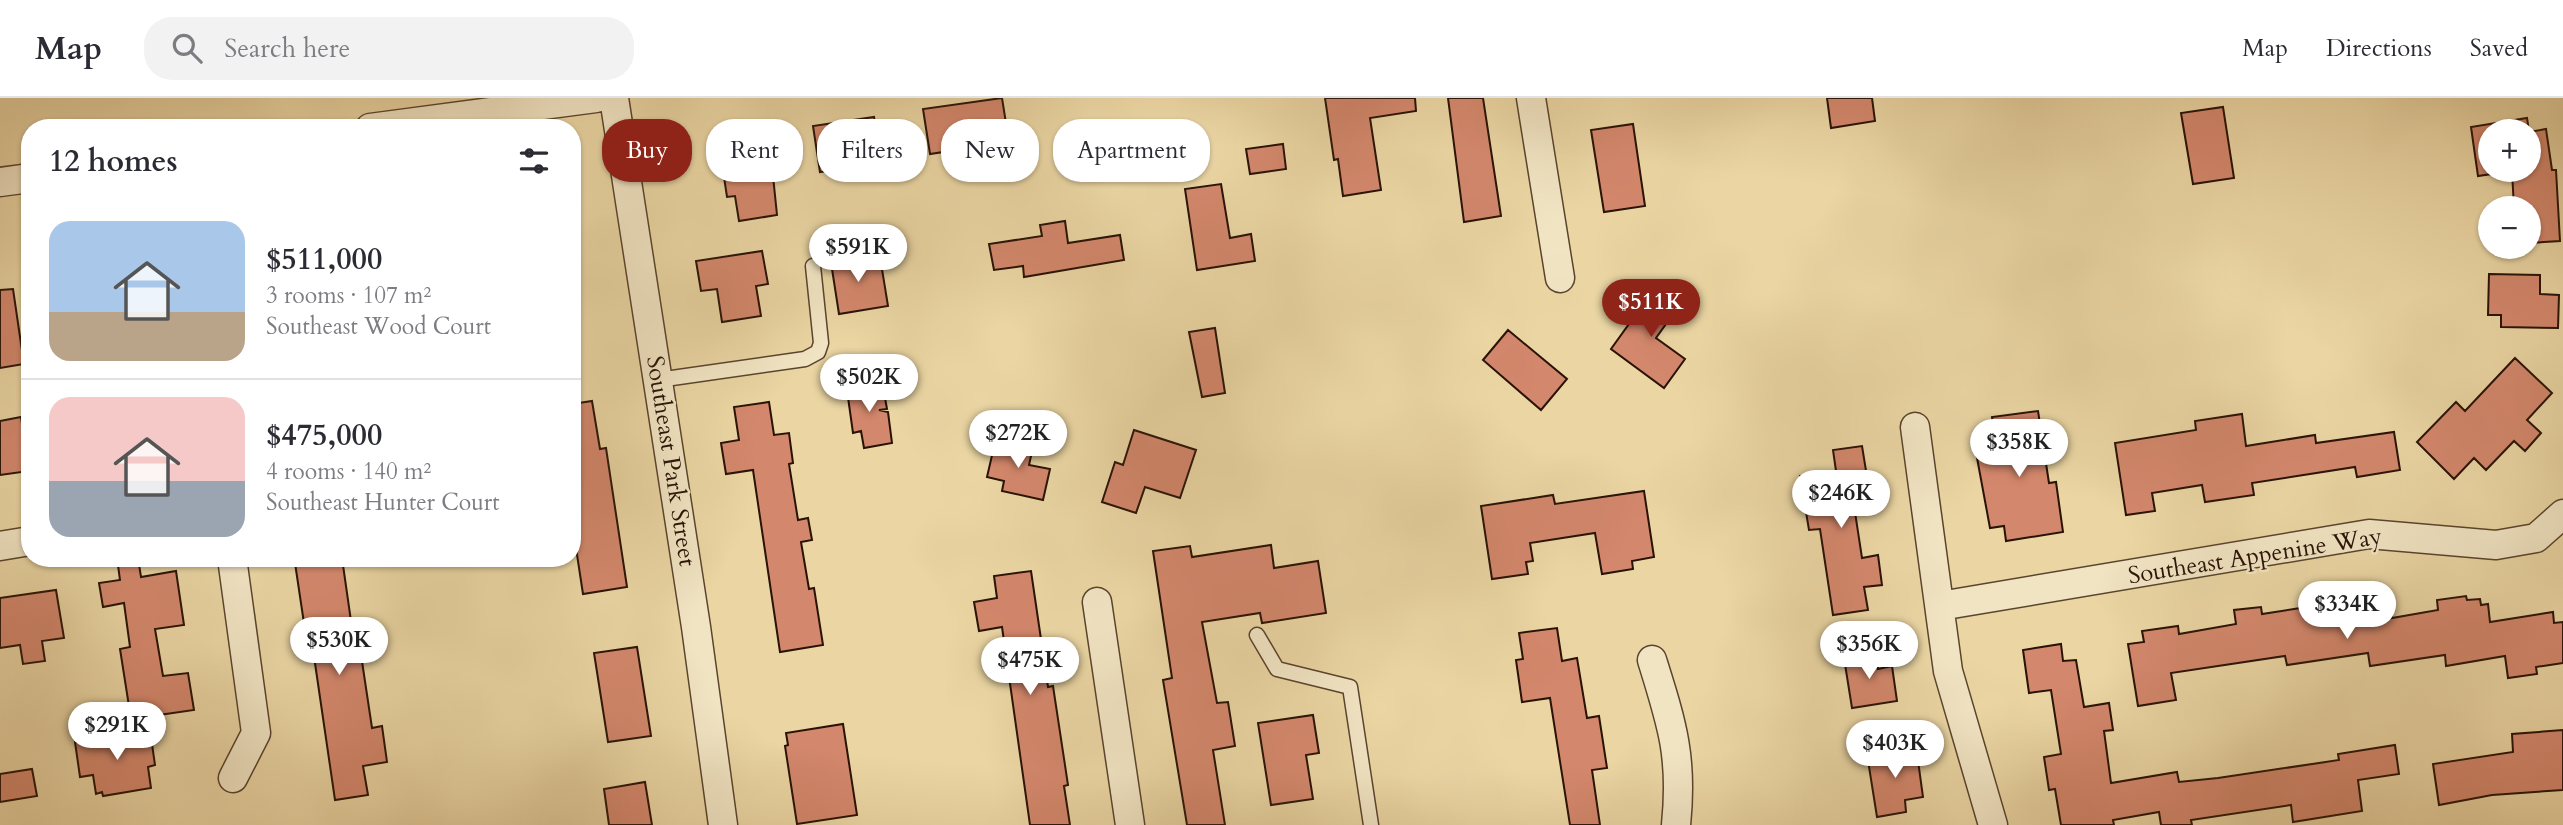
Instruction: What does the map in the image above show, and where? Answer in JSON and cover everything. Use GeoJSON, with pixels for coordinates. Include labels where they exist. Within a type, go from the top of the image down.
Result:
{"type":"FeatureCollection","features":[{"type":"Feature","properties":{"kind":"street"},"geometry":{"type":"LineString","coordinates":[[438,119],[596,98]]}},
{"type":"Feature","properties":{"kind":"street","name":"Southeast Park Street"},"geometry":{"type":"LineString","coordinates":[[614,98],[723,825]]}},
{"type":"Feature","properties":{"kind":"street"},"geometry":{"type":"LineString","coordinates":[[1531,98],[1560,278]]}},
{"type":"Feature","properties":{"kind":"street"},"geometry":{"type":"LineString","coordinates":[[0,182],[21,179]]}},
{"type":"Feature","properties":{"kind":"street"},"geometry":{"type":"LineString","coordinates":[[1915,427],[1948,671],[1993,825]]}},
{"type":"Feature","properties":{"kind":"street","name":"Southeast Appenine Way"},"geometry":{"type":"LineString","coordinates":[[1940,606],[2369,534],[2496,545],[2536,538],[2563,514]]}},
{"type":"Feature","properties":{"kind":"street"},"geometry":{"type":"LineString","coordinates":[[0,546],[21,542]]}},
{"type":"Feature","properties":{"kind":"street"},"geometry":{"type":"LineString","coordinates":[[233,567],[256,733],[233,778]]}},
{"type":"Feature","properties":{"kind":"street"},"geometry":{"type":"LineString","coordinates":[[1097,602],[1130,825]]}},
{"type":"Feature","properties":{"kind":"street"},"geometry":{"type":"LineString","coordinates":[[1653,660],[1674,732],[1680,781],[1676,825]]}},
{"type":"Feature","properties":{"kind":"lane"},"geometry":{"type":"LineString","coordinates":[[658,380],[805,359],[818,352],[821,343],[813,266]]}},
{"type":"Feature","properties":{"kind":"lane"},"geometry":{"type":"LineString","coordinates":[[1257,635],[1277,669],[1350,687],[1371,825]]}},
{"type":"Feature","properties":{"kind":"building"},"geometry":{"type":"Polygon","coordinates":[[[1002,98],[1005,119],[941,119],[941,152],[930,154],[927,119],[925,119],[923,109],[1002,98]]]}},
{"type":"Feature","properties":{"kind":"building"},"geometry":{"type":"Polygon","coordinates":[[[1325,98],[1415,98],[1416,111],[1370,118],[1381,190],[1343,196],[1338,159],[1334,160],[1325,98]]]}},
{"type":"Feature","properties":{"kind":"building"},"geometry":{"type":"Polygon","coordinates":[[[1448,98],[1483,98],[1501,216],[1464,222],[1448,98]]]}},
{"type":"Feature","properties":{"kind":"building"},"geometry":{"type":"Polygon","coordinates":[[[1827,98],[1872,98],[1875,121],[1831,128],[1827,98]]]}},
{"type":"Feature","properties":{"kind":"building"},"geometry":{"type":"Polygon","coordinates":[[[2223,107],[2234,178],[2193,184],[2181,113],[2223,107]]]}},
{"type":"Feature","properties":{"kind":"building"},"geometry":{"type":"Polygon","coordinates":[[[1633,124],[1645,206],[1604,212],[1591,130],[1633,124]]]}},
{"type":"Feature","properties":{"kind":"building"},"geometry":{"type":"Polygon","coordinates":[[[817,125],[817,152],[813,126],[817,125]]]}},
{"type":"Feature","properties":{"kind":"building"},"geometry":{"type":"Polygon","coordinates":[[[2478,126],[2478,176],[2471,127],[2478,126]]]}},
{"type":"Feature","properties":{"kind":"building"},"geometry":{"type":"Polygon","coordinates":[[[2546,129],[2552,170],[2556,170],[2560,241],[2541,242],[2541,196],[2513,196],[2513,182],[2541,182],[2541,130],[2546,129]]]}},
{"type":"Feature","properties":{"kind":"building"},"geometry":{"type":"Polygon","coordinates":[[[1283,144],[1286,169],[1250,174],[1246,149],[1283,144]]]}},
{"type":"Feature","properties":{"kind":"building"},"geometry":{"type":"Polygon","coordinates":[[[725,182],[774,182],[777,215],[739,221],[735,196],[727,197],[725,182]]]}},
{"type":"Feature","properties":{"kind":"building"},"geometry":{"type":"Polygon","coordinates":[[[1221,184],[1230,238],[1251,234],[1255,261],[1197,270],[1185,189],[1221,184]]]}},
{"type":"Feature","properties":{"kind":"building"},"geometry":{"type":"Polygon","coordinates":[[[1065,221],[1068,243],[1120,235],[1124,260],[1024,277],[1023,266],[994,270],[989,244],[1042,236],[1040,225],[1065,221]]]}},
{"type":"Feature","properties":{"kind":"building"},"geometry":{"type":"Polygon","coordinates":[[[762,251],[768,284],[756,286],[761,316],[722,322],[717,289],[701,291],[696,261],[762,251]]]}},
{"type":"Feature","properties":{"kind":"building"},"geometry":{"type":"Polygon","coordinates":[[[855,252],[857,266],[881,263],[888,306],[839,314],[830,256],[855,252]]]}},
{"type":"Feature","properties":{"kind":"building"},"geometry":{"type":"Polygon","coordinates":[[[2489,274],[2540,275],[2540,294],[2559,295],[2558,328],[2501,327],[2501,315],[2488,315],[2489,274]]]}},
{"type":"Feature","properties":{"kind":"building"},"geometry":{"type":"Polygon","coordinates":[[[1657,285],[1681,303],[1656,338],[1685,359],[1664,388],[1611,349],[1657,285]]]}},
{"type":"Feature","properties":{"kind":"building"},"geometry":{"type":"Polygon","coordinates":[[[13,289],[21,344],[21,364],[0,368],[0,290],[13,289]]]}},
{"type":"Feature","properties":{"kind":"building"},"geometry":{"type":"Polygon","coordinates":[[[1215,328],[1225,393],[1202,397],[1189,332],[1215,328]]]}},
{"type":"Feature","properties":{"kind":"building"},"geometry":{"type":"Polygon","coordinates":[[[1508,330],[1567,379],[1541,410],[1483,360],[1508,330]]]}},
{"type":"Feature","properties":{"kind":"building"},"geometry":{"type":"Polygon","coordinates":[[[2515,358],[2552,393],[2527,420],[2541,433],[2525,451],[2514,441],[2486,470],[2474,458],[2454,479],[2417,442],[2456,402],[2465,411],[2515,358]]]}},
{"type":"Feature","properties":{"kind":"building"},"geometry":{"type":"Polygon","coordinates":[[[867,379],[869,389],[883,387],[887,409],[879,410],[888,412],[892,443],[864,448],[861,431],[853,433],[846,383],[867,379]]]}},
{"type":"Feature","properties":{"kind":"building"},"geometry":{"type":"Polygon","coordinates":[[[592,401],[600,449],[606,448],[627,587],[583,594],[579,567],[581,567],[581,403],[592,401]]]}},
{"type":"Feature","properties":{"kind":"building"},"geometry":{"type":"Polygon","coordinates":[[[769,402],[774,435],[789,433],[793,463],[789,464],[798,520],[808,518],[812,540],[801,542],[809,589],[814,588],[823,645],[780,652],[753,470],[726,474],[721,443],[739,440],[734,407],[769,402]]]}},
{"type":"Feature","properties":{"kind":"building"},"geometry":{"type":"Polygon","coordinates":[[[2038,411],[2049,483],[2056,482],[2063,532],[2006,541],[2004,526],[1990,528],[1975,447],[1996,444],[1992,417],[2038,411]]]}},
{"type":"Feature","properties":{"kind":"building"},"geometry":{"type":"Polygon","coordinates":[[[2242,414],[2246,446],[2315,435],[2316,443],[2394,432],[2400,470],[2357,477],[2355,467],[2252,483],[2254,495],[2205,502],[2202,485],[2152,493],[2155,511],[2126,515],[2115,443],[2196,430],[2195,421],[2242,414]]]}},
{"type":"Feature","properties":{"kind":"building"},"geometry":{"type":"Polygon","coordinates":[[[21,417],[21,472],[0,475],[0,421],[21,417]]]}},
{"type":"Feature","properties":{"kind":"building"},"geometry":{"type":"Polygon","coordinates":[[[1134,430],[1196,450],[1180,498],[1145,487],[1136,513],[1102,502],[1115,462],[1123,465],[1134,430]]]}},
{"type":"Feature","properties":{"kind":"building"},"geometry":{"type":"Polygon","coordinates":[[[996,438],[1033,447],[1029,465],[1050,469],[1043,500],[1002,491],[1004,481],[987,477],[996,438]]]}},
{"type":"Feature","properties":{"kind":"building"},"geometry":{"type":"Polygon","coordinates":[[[1862,446],[1868,483],[1851,486],[1862,558],[1878,555],[1882,585],[1864,587],[1868,610],[1833,615],[1820,529],[1809,530],[1800,476],[1836,471],[1833,450],[1862,446]]]}},
{"type":"Feature","properties":{"kind":"building"},"geometry":{"type":"Polygon","coordinates":[[[1644,491],[1654,557],[1632,561],[1633,569],[1602,574],[1595,533],[1530,543],[1533,561],[1526,562],[1528,574],[1492,579],[1481,506],[1553,495],[1555,504],[1644,491]]]}},
{"type":"Feature","properties":{"kind":"building"},"geometry":{"type":"Polygon","coordinates":[[[1271,545],[1274,568],[1318,561],[1326,613],[1262,623],[1260,613],[1202,622],[1217,703],[1228,702],[1235,746],[1213,750],[1225,825],[1187,825],[1163,680],[1172,678],[1153,551],[1190,546],[1192,557],[1271,545]]]}},
{"type":"Feature","properties":{"kind":"building"},"geometry":{"type":"Polygon","coordinates":[[[118,567],[139,567],[141,577],[176,571],[184,625],[155,629],[163,676],[188,673],[194,710],[131,719],[120,649],[130,647],[124,603],[103,607],[99,583],[120,580],[118,567]]]}},
{"type":"Feature","properties":{"kind":"building"},"geometry":{"type":"Polygon","coordinates":[[[296,567],[343,567],[355,649],[360,648],[372,728],[382,726],[387,762],[363,766],[368,795],[335,800],[310,629],[305,630],[296,567]]]}},
{"type":"Feature","properties":{"kind":"building"},"geometry":{"type":"Polygon","coordinates":[[[1031,571],[1048,687],[1053,686],[1068,785],[1064,786],[1070,825],[1030,825],[1002,627],[979,631],[974,602],[997,598],[994,576],[1031,571]]]}},
{"type":"Feature","properties":{"kind":"building"},"geometry":{"type":"Polygon","coordinates":[[[56,590],[64,638],[42,641],[45,661],[23,664],[20,645],[0,648],[0,598],[56,590]]]}},
{"type":"Feature","properties":{"kind":"building"},"geometry":{"type":"Polygon","coordinates":[[[2466,596],[2467,600],[2480,599],[2481,605],[2488,604],[2490,622],[2553,612],[2554,623],[2563,622],[2563,663],[2536,667],[2537,674],[2508,678],[2505,656],[2446,666],[2445,655],[2370,666],[2368,653],[2287,665],[2285,656],[2171,673],[2176,700],[2138,706],[2128,644],[2144,642],[2142,631],[2178,626],[2179,634],[2236,624],[2234,610],[2261,607],[2262,614],[2320,605],[2321,610],[2389,600],[2392,618],[2438,610],[2437,600],[2466,596]]]}},
{"type":"Feature","properties":{"kind":"building"},"geometry":{"type":"Polygon","coordinates":[[[1557,628],[1562,661],[1577,658],[1587,718],[1599,716],[1607,768],[1592,770],[1600,825],[1570,825],[1550,698],[1522,702],[1516,660],[1523,659],[1519,633],[1557,628]]]}},
{"type":"Feature","properties":{"kind":"building"},"geometry":{"type":"Polygon","coordinates":[[[2061,644],[2063,661],[2076,660],[2084,707],[2109,703],[2113,730],[2104,731],[2111,783],[2177,772],[2179,782],[2218,778],[2339,760],[2338,754],[2395,745],[2399,774],[2358,780],[2362,811],[2293,822],[2291,805],[2191,820],[2192,825],[2161,825],[2159,812],[2113,820],[2114,825],[2061,825],[2055,789],[2049,790],[2044,757],[2061,754],[2051,690],[2029,693],[2023,650],[2061,644]]]}},
{"type":"Feature","properties":{"kind":"building"},"geometry":{"type":"Polygon","coordinates":[[[637,647],[651,736],[608,742],[594,653],[637,647]]]}},
{"type":"Feature","properties":{"kind":"building"},"geometry":{"type":"Polygon","coordinates":[[[1876,653],[1878,669],[1892,666],[1897,701],[1852,708],[1844,658],[1876,653]]]}},
{"type":"Feature","properties":{"kind":"building"},"geometry":{"type":"Polygon","coordinates":[[[1313,715],[1319,753],[1306,755],[1313,799],[1271,805],[1258,723],[1313,715]]]}},
{"type":"Feature","properties":{"kind":"building"},"geometry":{"type":"Polygon","coordinates":[[[843,724],[857,815],[797,824],[785,746],[788,745],[786,733],[843,724]]]}},
{"type":"Feature","properties":{"kind":"building"},"geometry":{"type":"Polygon","coordinates":[[[150,730],[155,765],[148,767],[151,788],[103,796],[102,792],[96,794],[93,775],[80,777],[75,742],[150,730]]]}},
{"type":"Feature","properties":{"kind":"building"},"geometry":{"type":"Polygon","coordinates":[[[2563,730],[2563,790],[2492,795],[2439,805],[2433,764],[2513,752],[2512,734],[2563,730]]]}},
{"type":"Feature","properties":{"kind":"building"},"geometry":{"type":"Polygon","coordinates":[[[1916,746],[1923,797],[1905,800],[1906,812],[1877,817],[1867,754],[1916,746]]]}},
{"type":"Feature","properties":{"kind":"building"},"geometry":{"type":"Polygon","coordinates":[[[32,769],[37,796],[0,802],[0,774],[32,769]]]}},
{"type":"Feature","properties":{"kind":"building"},"geometry":{"type":"Polygon","coordinates":[[[645,782],[652,825],[609,825],[604,789],[645,782]]]}}]}
